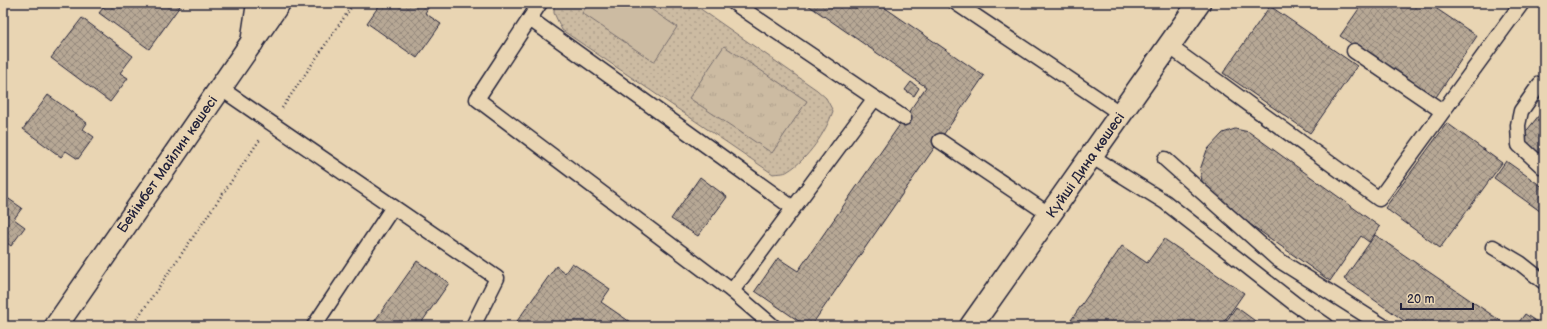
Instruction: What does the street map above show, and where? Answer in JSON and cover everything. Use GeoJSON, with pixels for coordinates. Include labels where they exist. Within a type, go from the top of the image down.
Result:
{"type":"FeatureCollection","features":[{"type":"Feature","properties":{"kind":"street"},"geometry":{"type":"LineString","coordinates":[[252,43],[258,3]]}},
{"type":"Feature","properties":{"kind":"street","name":"Бейімбет Майлин көшесі"},"geometry":{"type":"LineString","coordinates":[[56,326],[279,3]]}},
{"type":"Feature","properties":{"kind":"street","name":"Күйші Дина көшесі"},"geometry":{"type":"LineString","coordinates":[[971,326],[1199,3]]}},
{"type":"Feature","properties":{"kind":"lane"},"geometry":{"type":"LineString","coordinates":[[540,3],[477,98],[732,291],[773,326]]}},
{"type":"Feature","properties":{"kind":"lane"},"geometry":{"type":"LineString","coordinates":[[734,3],[904,118]]}},
{"type":"Feature","properties":{"kind":"lane"},"geometry":{"type":"LineString","coordinates":[[956,3],[1121,114]]}},
{"type":"Feature","properties":{"kind":"lane"},"geometry":{"type":"LineString","coordinates":[[1169,46],[1378,199],[1522,3]]}},
{"type":"Feature","properties":{"kind":"lane"},"geometry":{"type":"LineString","coordinates":[[530,19],[793,208]]}},
{"type":"Feature","properties":{"kind":"lane"},"geometry":{"type":"LineString","coordinates":[[1354,51],[1442,111]]}},
{"type":"Feature","properties":{"kind":"lane"},"geometry":{"type":"LineString","coordinates":[[1543,83],[1521,111],[1518,125],[1519,145],[1544,168]]}},
{"type":"Feature","properties":{"kind":"lane"},"geometry":{"type":"LineString","coordinates":[[220,88],[497,278],[473,326]]}},
{"type":"Feature","properties":{"kind":"lane"},"geometry":{"type":"LineString","coordinates":[[732,291],[875,98]]}},
{"type":"Feature","properties":{"kind":"lane"},"geometry":{"type":"LineString","coordinates":[[940,141],[1050,215]]}},
{"type":"Feature","properties":{"kind":"lane"},"geometry":{"type":"LineString","coordinates":[[1091,156],[1165,202],[1294,304],[1327,326]]}},
{"type":"Feature","properties":{"kind":"lane"},"geometry":{"type":"LineString","coordinates":[[1165,159],[1276,259],[1384,326]]}},
{"type":"Feature","properties":{"kind":"lane"},"geometry":{"type":"LineString","coordinates":[[314,326],[393,207]]}},
{"type":"Feature","properties":{"kind":"lane"},"geometry":{"type":"LineString","coordinates":[[1493,247],[1520,263],[1544,282]]}},
{"type":"Feature","properties":{"kind":"path"},"geometry":{"type":"LineString","coordinates":[[132,326],[354,3]]}},
{"type":"Feature","properties":{"kind":"green space"},"geometry":{"type":"Polygon","coordinates":[[[554,3],[692,3],[817,90],[826,98],[833,111],[830,119],[821,136],[802,160],[786,172],[773,174],[562,30],[554,13],[554,3]]]}},
{"type":"Feature","properties":{"kind":"green space"},"geometry":{"type":"Polygon","coordinates":[[[589,3],[642,3],[677,27],[654,62],[582,13],[589,3]]]}},
{"type":"Feature","properties":{"kind":"green space"},"geometry":{"type":"Polygon","coordinates":[[[724,46],[807,101],[772,153],[689,98],[724,46]]]}},
{"type":"Feature","properties":{"kind":"building"},"geometry":{"type":"Polygon","coordinates":[[[107,3],[176,3],[180,6],[149,49],[99,13],[107,3]]]}},
{"type":"Feature","properties":{"kind":"building"},"geometry":{"type":"Polygon","coordinates":[[[381,3],[431,3],[425,13],[441,24],[417,58],[367,23],[381,3]]]}},
{"type":"Feature","properties":{"kind":"building"},"geometry":{"type":"Polygon","coordinates":[[[805,3],[878,3],[984,76],[811,326],[806,326],[755,291],[778,258],[798,271],[926,87],[805,3]]]}},
{"type":"Feature","properties":{"kind":"building"},"geometry":{"type":"Polygon","coordinates":[[[1363,3],[1428,3],[1477,36],[1434,100],[1340,36],[1363,3]]]}},
{"type":"Feature","properties":{"kind":"building"},"geometry":{"type":"Polygon","coordinates":[[[1270,6],[1357,66],[1310,133],[1223,73],[1270,6]]]}},
{"type":"Feature","properties":{"kind":"building"},"geometry":{"type":"Polygon","coordinates":[[[82,18],[133,56],[120,73],[128,78],[110,102],[51,58],[82,18]]]}},
{"type":"Feature","properties":{"kind":"building"},"geometry":{"type":"Polygon","coordinates":[[[911,82],[919,88],[914,96],[905,90],[911,82]]]}},
{"type":"Feature","properties":{"kind":"building"},"geometry":{"type":"Polygon","coordinates":[[[48,95],[87,123],[83,129],[94,137],[78,159],[66,151],[61,157],[23,129],[48,95]]]}},
{"type":"Feature","properties":{"kind":"building"},"geometry":{"type":"Polygon","coordinates":[[[1544,109],[1544,158],[1520,139],[1544,109]]]}},
{"type":"Feature","properties":{"kind":"building"},"geometry":{"type":"Polygon","coordinates":[[[1447,123],[1502,163],[1440,248],[1385,208],[1447,123]]]}},
{"type":"Feature","properties":{"kind":"building"},"geometry":{"type":"Polygon","coordinates":[[[1235,129],[1249,132],[1380,227],[1369,242],[1361,236],[1330,281],[1209,195],[1202,181],[1200,170],[1207,150],[1223,133],[1235,129]]]}},
{"type":"Feature","properties":{"kind":"building"},"geometry":{"type":"Polygon","coordinates":[[[1506,161],[1544,188],[1544,214],[1494,178],[1506,161]]]}},
{"type":"Feature","properties":{"kind":"building"},"geometry":{"type":"Polygon","coordinates":[[[700,177],[727,197],[698,236],[671,219],[700,177]]]}},
{"type":"Feature","properties":{"kind":"building"},"geometry":{"type":"Polygon","coordinates":[[[3,195],[22,208],[14,219],[25,227],[11,246],[3,240],[3,195]]]}},
{"type":"Feature","properties":{"kind":"building"},"geometry":{"type":"Polygon","coordinates":[[[1375,235],[1508,326],[1412,326],[1344,279],[1375,235]]]}},
{"type":"Feature","properties":{"kind":"building"},"geometry":{"type":"Polygon","coordinates":[[[1164,239],[1244,293],[1221,326],[1067,326],[1122,246],[1147,263],[1164,239]]]}},
{"type":"Feature","properties":{"kind":"building"},"geometry":{"type":"Polygon","coordinates":[[[417,261],[449,283],[419,326],[371,326],[417,261]]]}},
{"type":"Feature","properties":{"kind":"building"},"geometry":{"type":"Polygon","coordinates":[[[572,263],[610,289],[601,302],[636,326],[518,326],[515,324],[556,266],[565,273],[572,263]]]}},
{"type":"Feature","properties":{"kind":"building"},"geometry":{"type":"Polygon","coordinates":[[[1236,307],[1262,326],[1223,326],[1236,307]]]}},
{"type":"Feature","properties":{"kind":"building"},"geometry":{"type":"Polygon","coordinates":[[[1525,314],[1543,326],[1516,326],[1525,314]]]}}]}
